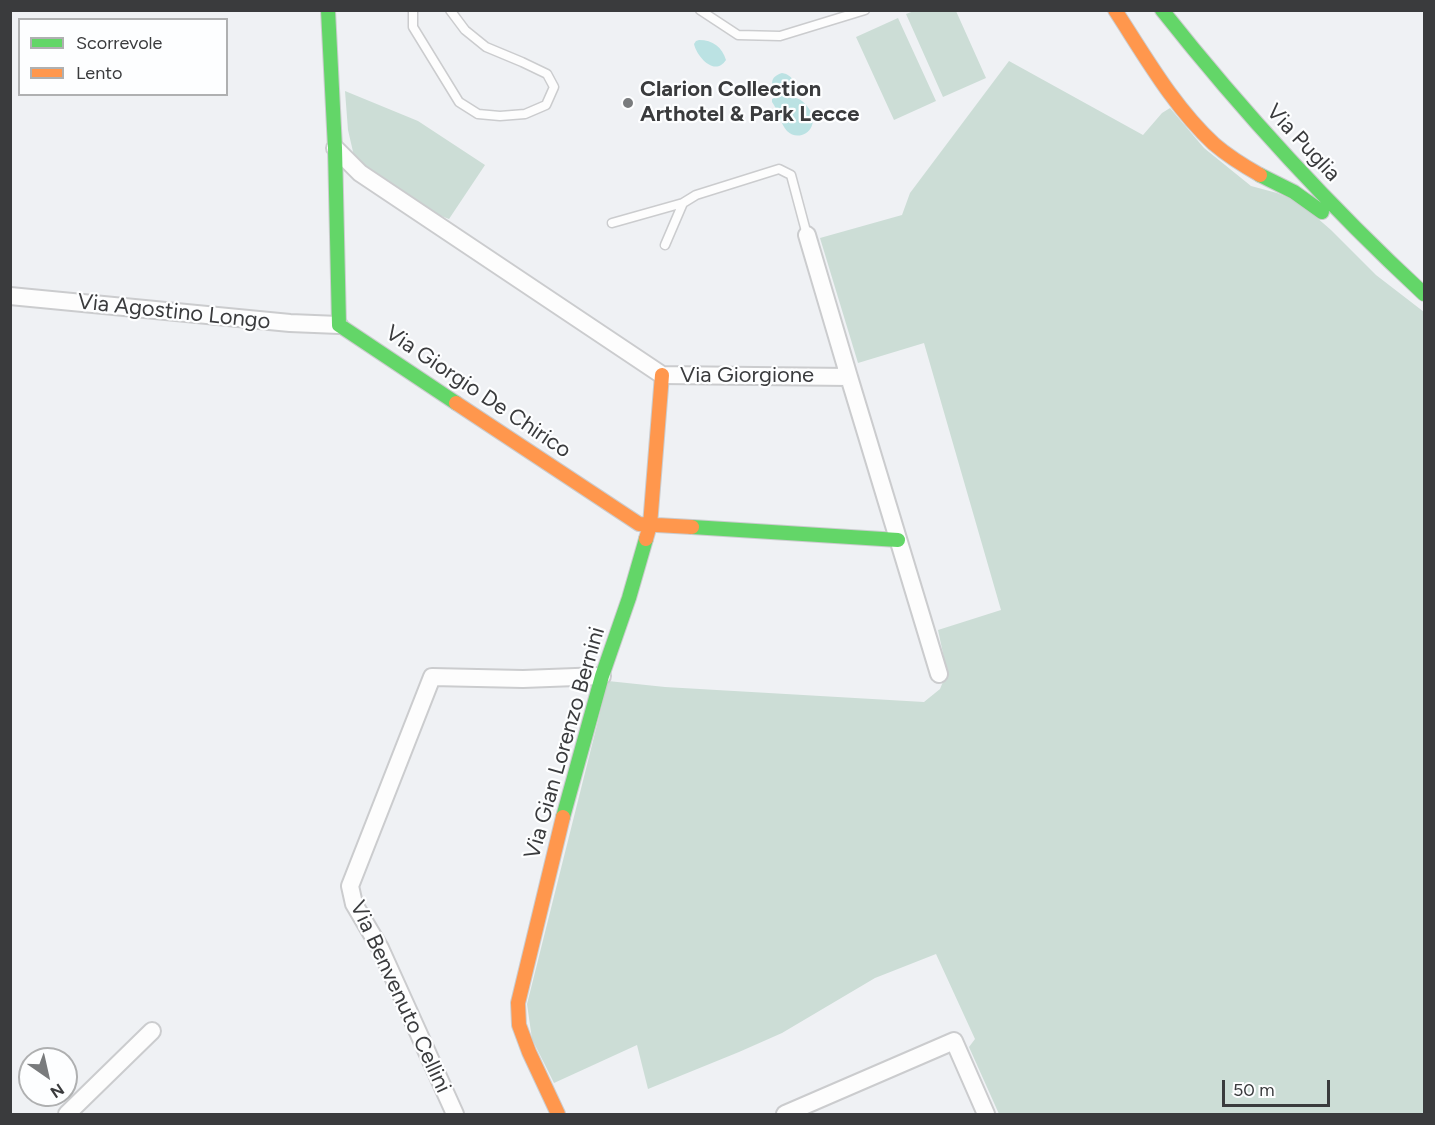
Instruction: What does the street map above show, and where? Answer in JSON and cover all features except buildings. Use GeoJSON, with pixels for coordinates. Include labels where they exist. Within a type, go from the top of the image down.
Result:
{"type":"FeatureCollection","features":[{"type":"Feature","properties":{"kind":"main road"},"geometry":{"type":"LineString","coordinates":[[328,10],[335,148],[339,325]]}},
{"type":"Feature","properties":{"kind":"main road"},"geometry":{"type":"LineString","coordinates":[[1115,10],[1163,84],[1194,123],[1215,144],[1248,170],[1294,192],[1314,205],[1401,281],[1423,292]]}},
{"type":"Feature","properties":{"kind":"main road","name":"Via Puglia"},"geometry":{"type":"LineString","coordinates":[[1162,10],[1243,108],[1314,187],[1423,292]]}},
{"type":"Feature","properties":{"kind":"main road","name":"Via Giorgio De Chirico"},"geometry":{"type":"LineString","coordinates":[[339,325],[639,524],[898,540]]}},
{"type":"Feature","properties":{"kind":"main road","name":"Via Gian Lorenzo Bernini"},"geometry":{"type":"LineString","coordinates":[[558,1114],[519,1025],[518,1004],[562,822],[602,676],[651,525],[662,375]]}},
{"type":"Feature","properties":{"kind":"street","name":"Via Giorgione"},"geometry":{"type":"LineString","coordinates":[[335,148],[360,173],[662,375],[849,377]]}},
{"type":"Feature","properties":{"kind":"street"},"geometry":{"type":"LineString","coordinates":[[807,235],[939,674]]}},
{"type":"Feature","properties":{"kind":"street","name":"Via Agostino Longo"},"geometry":{"type":"LineString","coordinates":[[10,296],[290,323],[339,325]]}},
{"type":"Feature","properties":{"kind":"street","name":"Via Benvenuto Cellini"},"geometry":{"type":"LineString","coordinates":[[455,1114],[380,948],[354,904],[350,886],[432,677],[523,679],[602,676]]}},
{"type":"Feature","properties":{"kind":"street"},"geometry":{"type":"LineString","coordinates":[[67,1114],[152,1031]]}},
{"type":"Feature","properties":{"kind":"street"},"geometry":{"type":"LineString","coordinates":[[796,1112],[954,1041],[986,1114]]}},
{"type":"Feature","properties":{"kind":"lane"},"geometry":{"type":"LineString","coordinates":[[413,10],[413,27],[459,102],[478,114],[500,116],[525,114],[546,105],[554,87],[547,74],[486,47],[465,30],[450,10]]}},
{"type":"Feature","properties":{"kind":"lane"},"geometry":{"type":"LineString","coordinates":[[700,10],[738,35],[780,36],[865,10]]}},
{"type":"Feature","properties":{"kind":"lane"},"geometry":{"type":"LineString","coordinates":[[612,223],[683,203],[696,195],[778,169],[791,175],[807,235]]}},
{"type":"Feature","properties":{"kind":"lane"},"geometry":{"type":"LineString","coordinates":[[665,245],[683,203]]}},
{"type":"Feature","properties":{"kind":"shaded area"},"geometry":{"type":"Polygon","coordinates":[[[914,11],[956,11],[986,78],[943,97],[906,14],[914,11]]]}},
{"type":"Feature","properties":{"kind":"shaded area"},"geometry":{"type":"Polygon","coordinates":[[[898,18],[936,101],[894,120],[856,37],[898,18]]]}},
{"type":"Feature","properties":{"kind":"shaded area"},"geometry":{"type":"Polygon","coordinates":[[[1009,61],[1143,135],[1162,113],[1170,108],[1204,148],[1251,186],[1277,193],[1300,203],[1376,275],[1424,312],[1424,1114],[999,1114],[969,1047],[975,1039],[936,954],[875,978],[782,1033],[648,1089],[637,1045],[554,1083],[532,1039],[527,1004],[608,681],[665,687],[924,702],[940,689],[947,672],[938,630],[1001,610],[924,343],[858,363],[820,238],[902,215],[910,193],[1009,61]]]}},
{"type":"Feature","properties":{"kind":"shaded area"},"geometry":{"type":"Polygon","coordinates":[[[345,91],[418,121],[485,165],[449,219],[433,213],[368,169],[354,156],[348,130],[345,91]]]}},
{"type":"Feature","properties":{"kind":"water"},"geometry":{"type":"Polygon","coordinates":[[[699,40],[709,41],[722,51],[726,60],[722,65],[712,66],[703,59],[694,44],[699,40]]]}},
{"type":"Feature","properties":{"kind":"water"},"geometry":{"type":"Polygon","coordinates":[[[782,73],[792,78],[794,88],[792,97],[802,101],[812,114],[812,127],[798,136],[787,131],[772,102],[772,99],[776,97],[772,84],[773,79],[782,73]]]}},
{"type":"Feature","properties":{"kind":"traffic: fast"},"geometry":{"type":"LineString","coordinates":[[328,10],[335,148],[339,325],[456,403]]}},
{"type":"Feature","properties":{"kind":"traffic: fast"},"geometry":{"type":"LineString","coordinates":[[1162,10],[1223,85],[1287,157],[1354,227],[1424,294]]}},
{"type":"Feature","properties":{"kind":"traffic: fast"},"geometry":{"type":"LineString","coordinates":[[1260,175],[1294,192],[1322,212]]}},
{"type":"Feature","properties":{"kind":"traffic: fast"},"geometry":{"type":"LineString","coordinates":[[692,527],[898,540]]}},
{"type":"Feature","properties":{"kind":"traffic: fast"},"geometry":{"type":"LineString","coordinates":[[563,817],[602,676],[629,598],[646,539]]}},
{"type":"Feature","properties":{"kind":"traffic: slow"},"geometry":{"type":"LineString","coordinates":[[1115,10],[1185,114],[1225,153],[1260,175]]}},
{"type":"Feature","properties":{"kind":"traffic: slow"},"geometry":{"type":"LineString","coordinates":[[646,539],[650,525],[662,375]]}},
{"type":"Feature","properties":{"kind":"traffic: slow"},"geometry":{"type":"LineString","coordinates":[[456,403],[639,524],[692,527]]}},
{"type":"Feature","properties":{"kind":"traffic: slow"},"geometry":{"type":"LineString","coordinates":[[558,1114],[519,1025],[518,1003],[563,817]]}},
{"type":"Feature","properties":{"kind":"place","name":"Clarion Collection Arthotel & Park Lecce"},"geometry":{"type":"Point","coordinates":[628,103]}}]}
